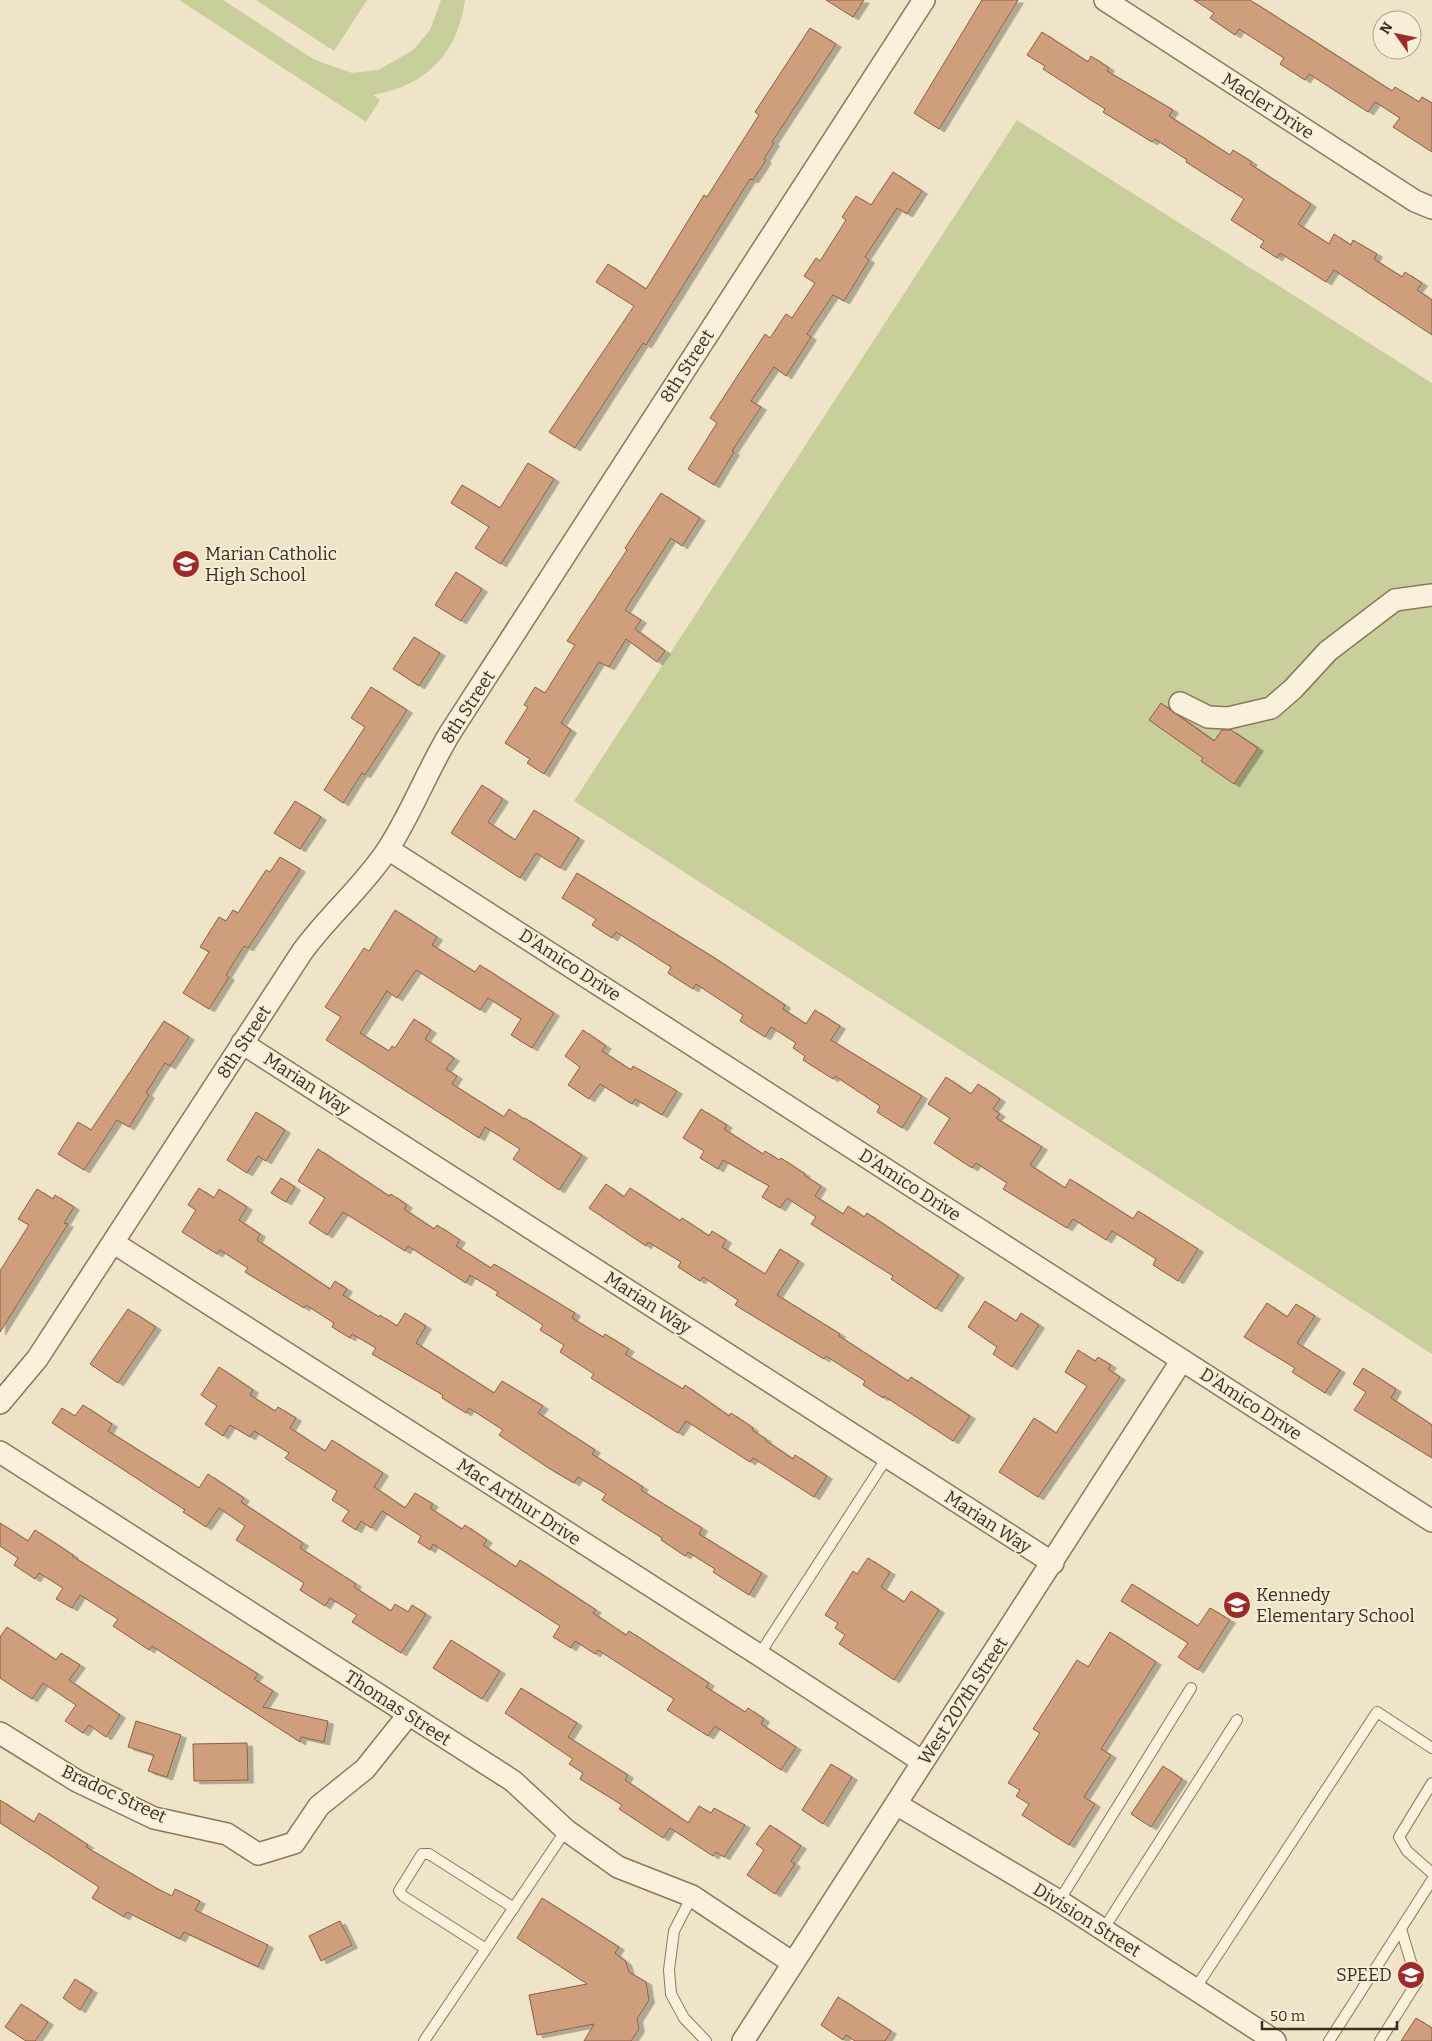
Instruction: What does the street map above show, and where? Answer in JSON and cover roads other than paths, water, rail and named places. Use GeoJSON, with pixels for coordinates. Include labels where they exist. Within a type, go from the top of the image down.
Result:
{"type":"FeatureCollection","features":[{"type":"Feature","properties":{"kind":"street","name":"8th Street"},"geometry":{"type":"LineString","coordinates":[[0,1404],[37,1359],[242,1043],[319,929],[363,883],[388,848],[416,800],[450,733],[924,0]]}},
{"type":"Feature","properties":{"kind":"street","name":"Macler Drive"},"geometry":{"type":"LineString","coordinates":[[1105,0],[1415,201],[1432,208]]}},
{"type":"Feature","properties":{"kind":"street"},"geometry":{"type":"LineString","coordinates":[[1180,703],[1208,717],[1228,718],[1272,708],[1288,694],[1328,651],[1395,600],[1432,595]]}},
{"type":"Feature","properties":{"kind":"street","name":"D'Amico Drive"},"geometry":{"type":"LineString","coordinates":[[388,848],[1432,1521]]}},
{"type":"Feature","properties":{"kind":"street","name":"Marian Way"},"geometry":{"type":"LineString","coordinates":[[242,1043],[1053,1563]]}},
{"type":"Feature","properties":{"kind":"street","name":"Mac Arthur Drive"},"geometry":{"type":"LineString","coordinates":[[114,1243],[759,1655],[923,1762]]}},
{"type":"Feature","properties":{"kind":"street","name":"West 207th Street"},"geometry":{"type":"LineString","coordinates":[[743,2041],[1053,1563],[1182,1360]]}},
{"type":"Feature","properties":{"kind":"street","name":"Thomas Street"},"geometry":{"type":"LineString","coordinates":[[0,1452],[512,1781],[566,1830],[618,1868],[692,1896],[793,1963]]}},
{"type":"Feature","properties":{"kind":"street","name":"Bradoc Street"},"geometry":{"type":"LineString","coordinates":[[0,1732],[77,1781],[154,1818],[227,1834],[258,1854],[294,1844],[319,1806],[365,1769],[409,1714]]}},
{"type":"Feature","properties":{"kind":"street","name":"Division Street"},"geometry":{"type":"LineString","coordinates":[[896,1804],[1059,1901],[1275,2041]]}},
{"type":"Feature","properties":{"kind":"lane"},"geometry":{"type":"LineString","coordinates":[[759,1655],[888,1456]]}},
{"type":"Feature","properties":{"kind":"lane"},"geometry":{"type":"LineString","coordinates":[[1059,1901],[1192,1688]]}},
{"type":"Feature","properties":{"kind":"lane"},"geometry":{"type":"LineString","coordinates":[[1195,1989],[1377,1712],[1432,1748]]}},
{"type":"Feature","properties":{"kind":"lane"},"geometry":{"type":"LineString","coordinates":[[1103,1930],[1237,1720]]}},
{"type":"Feature","properties":{"kind":"lane"},"geometry":{"type":"LineString","coordinates":[[1432,1783],[1399,1837],[1407,1851],[1432,1873]]}},
{"type":"Feature","properties":{"kind":"lane"},"geometry":{"type":"LineString","coordinates":[[424,2041],[566,1830]]}},
{"type":"Feature","properties":{"kind":"lane"},"geometry":{"type":"LineString","coordinates":[[486,1949],[403,1896],[399,1891],[422,1854],[429,1854],[514,1908]]}},
{"type":"Feature","properties":{"kind":"lane"},"geometry":{"type":"LineString","coordinates":[[1329,2041],[1432,1880]]}},
{"type":"Feature","properties":{"kind":"lane"},"geometry":{"type":"LineString","coordinates":[[692,1896],[674,1931],[669,1970],[672,1994],[684,2018],[706,2041]]}},
{"type":"Feature","properties":{"kind":"lane"},"geometry":{"type":"LineString","coordinates":[[1380,2041],[1417,1982],[1401,1928]]}},
{"type":"Feature","properties":{"kind":"place","name":"Marian Catholic High School"},"geometry":{"type":"Point","coordinates":[186,564]}},
{"type":"Feature","properties":{"kind":"place","name":"Kennedy Elementary School"},"geometry":{"type":"Point","coordinates":[1237,1605]}},
{"type":"Feature","properties":{"kind":"place","name":"SPEED"},"geometry":{"type":"Point","coordinates":[1411,1975]}}]}
